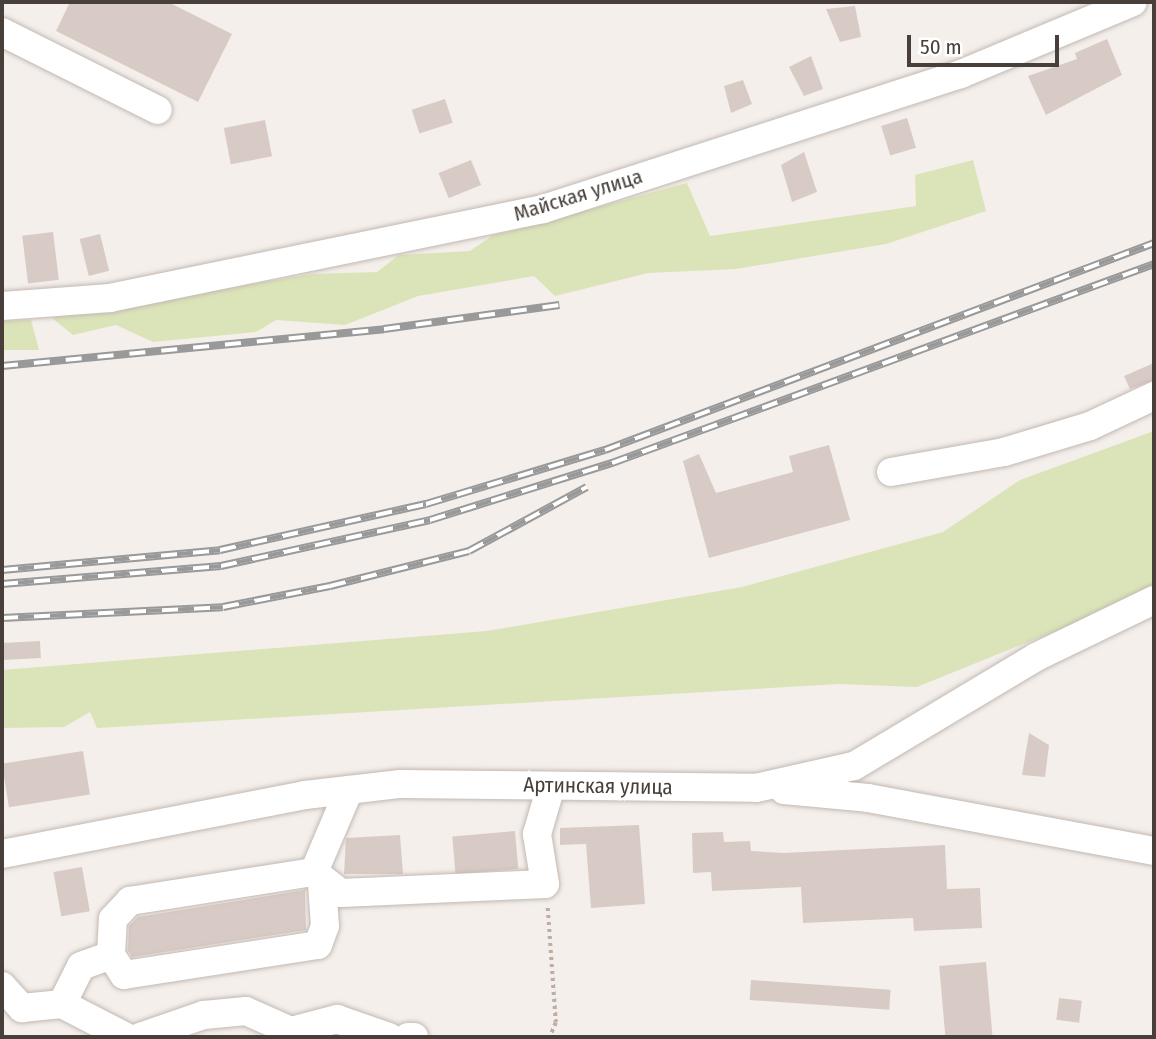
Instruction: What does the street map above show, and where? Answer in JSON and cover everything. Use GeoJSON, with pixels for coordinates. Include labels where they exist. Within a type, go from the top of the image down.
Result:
{"type":"FeatureCollection","features":[{"type":"Feature","properties":{"kind":"street","name":"Майская улица"},"geometry":{"type":"LineString","coordinates":[[2,306],[124,295],[543,209],[961,74],[1133,2]]}},
{"type":"Feature","properties":{"kind":"street"},"geometry":{"type":"LineString","coordinates":[[2,32],[158,110]]}},
{"type":"Feature","properties":{"kind":"street"},"geometry":{"type":"LineString","coordinates":[[891,472],[1004,452],[1090,426],[1154,396]]}},
{"type":"Feature","properties":{"kind":"street","name":"Артинская улица"},"geometry":{"type":"LineString","coordinates":[[2,854],[349,790],[551,786],[757,788],[854,766],[1036,657],[1154,600]]}},
{"type":"Feature","properties":{"kind":"street"},"geometry":{"type":"LineString","coordinates":[[349,790],[318,878],[325,926],[318,945],[124,975],[111,955],[113,919],[130,901],[318,878],[341,893],[545,884],[537,834],[551,786]]}},
{"type":"Feature","properties":{"kind":"street"},"geometry":{"type":"LineString","coordinates":[[757,788],[868,799],[1154,852]]}},
{"type":"Feature","properties":{"kind":"street"},"geometry":{"type":"LineString","coordinates":[[62,1004],[82,966],[111,955]]}},
{"type":"Feature","properties":{"kind":"street"},"geometry":{"type":"LineString","coordinates":[[2,986],[22,1008],[62,1004],[126,1037]]}},
{"type":"Feature","properties":{"kind":"street"},"geometry":{"type":"LineString","coordinates":[[140,1037],[204,1015],[246,1011],[291,1031],[337,1018],[389,1037]]}},
{"type":"Feature","properties":{"kind":"street"},"geometry":{"type":"LineString","coordinates":[[408,1037],[414,1037]]}},
{"type":"Feature","properties":{"kind":"path"},"geometry":{"type":"LineString","coordinates":[[545,884],[556,1023],[550,1037]]}},
{"type":"Feature","properties":{"kind":"green space"},"geometry":{"type":"Polygon","coordinates":[[[973,160],[986,211],[886,244],[736,269],[648,273],[555,296],[534,276],[418,296],[345,325],[276,320],[256,332],[153,342],[116,325],[73,335],[52,318],[312,274],[377,272],[399,255],[470,251],[492,236],[687,183],[710,236],[916,206],[915,175],[973,160]]]}},
{"type":"Feature","properties":{"kind":"green space"},"geometry":{"type":"Polygon","coordinates":[[[31,320],[39,350],[2,350],[2,321],[31,320]]]}},
{"type":"Feature","properties":{"kind":"green space"},"geometry":{"type":"Polygon","coordinates":[[[1154,431],[1154,591],[917,687],[839,684],[97,728],[90,712],[64,727],[2,728],[2,670],[487,631],[742,587],[943,532],[1020,480],[1154,431]]]}},
{"type":"Feature","properties":{"kind":"building"},"geometry":{"type":"Polygon","coordinates":[[[70,2],[168,2],[232,34],[198,102],[56,31],[70,2]]]}},
{"type":"Feature","properties":{"kind":"building"},"geometry":{"type":"Polygon","coordinates":[[[855,6],[861,37],[840,42],[826,9],[855,6]]]}},
{"type":"Feature","properties":{"kind":"building"},"geometry":{"type":"Polygon","coordinates":[[[1107,39],[1122,75],[1046,115],[1028,76],[1077,59],[1075,53],[1107,39]]]}},
{"type":"Feature","properties":{"kind":"building"},"geometry":{"type":"Polygon","coordinates":[[[811,56],[823,89],[804,96],[789,67],[811,56]]]}},
{"type":"Feature","properties":{"kind":"building"},"geometry":{"type":"Polygon","coordinates":[[[743,80],[752,104],[731,113],[724,86],[743,80]]]}},
{"type":"Feature","properties":{"kind":"building"},"geometry":{"type":"Polygon","coordinates":[[[445,99],[453,123],[419,134],[412,110],[445,99]]]}},
{"type":"Feature","properties":{"kind":"building"},"geometry":{"type":"Polygon","coordinates":[[[907,118],[916,148],[890,156],[881,126],[907,118]]]}},
{"type":"Feature","properties":{"kind":"building"},"geometry":{"type":"Polygon","coordinates":[[[265,120],[272,156],[231,164],[224,128],[265,120]]]}},
{"type":"Feature","properties":{"kind":"building"},"geometry":{"type":"Polygon","coordinates":[[[804,152],[817,192],[792,202],[781,165],[804,152]]]}},
{"type":"Feature","properties":{"kind":"building"},"geometry":{"type":"Polygon","coordinates":[[[471,160],[481,185],[449,198],[439,173],[471,160]]]}},
{"type":"Feature","properties":{"kind":"building"},"geometry":{"type":"Polygon","coordinates":[[[53,232],[59,280],[28,283],[22,236],[53,232]]]}},
{"type":"Feature","properties":{"kind":"building"},"geometry":{"type":"Polygon","coordinates":[[[100,234],[109,271],[89,276],[80,239],[100,234]]]}},
{"type":"Feature","properties":{"kind":"building"},"geometry":{"type":"Polygon","coordinates":[[[1154,363],[1154,380],[1130,389],[1124,376],[1154,363]]]}},
{"type":"Feature","properties":{"kind":"building"},"geometry":{"type":"Polygon","coordinates":[[[829,445],[850,520],[709,558],[683,461],[699,454],[716,493],[793,472],[789,456],[829,445]]]}},
{"type":"Feature","properties":{"kind":"building"},"geometry":{"type":"Polygon","coordinates":[[[40,641],[41,658],[3,660],[2,643],[40,641]]]}},
{"type":"Feature","properties":{"kind":"building"},"geometry":{"type":"Polygon","coordinates":[[[1029,733],[1049,745],[1045,777],[1022,775],[1029,733]]]}},
{"type":"Feature","properties":{"kind":"building"},"geometry":{"type":"Polygon","coordinates":[[[83,751],[90,794],[9,807],[2,764],[83,751]]]}},
{"type":"Feature","properties":{"kind":"building"},"geometry":{"type":"Polygon","coordinates":[[[639,825],[645,904],[591,908],[586,844],[560,845],[560,828],[639,825]]]}},
{"type":"Feature","properties":{"kind":"building"},"geometry":{"type":"Polygon","coordinates":[[[515,831],[518,869],[456,874],[452,836],[515,831]]]}},
{"type":"Feature","properties":{"kind":"building"},"geometry":{"type":"Polygon","coordinates":[[[723,832],[724,842],[750,841],[751,851],[783,853],[945,845],[947,889],[980,888],[982,928],[914,931],[913,918],[803,923],[801,887],[712,891],[711,872],[693,873],[692,833],[723,832]]]}},
{"type":"Feature","properties":{"kind":"building"},"geometry":{"type":"Polygon","coordinates":[[[400,835],[403,874],[344,874],[346,838],[400,835]]]}},
{"type":"Feature","properties":{"kind":"building"},"geometry":{"type":"Polygon","coordinates":[[[82,867],[90,911],[61,916],[53,872],[82,867]]]}},
{"type":"Feature","properties":{"kind":"building"},"geometry":{"type":"Polygon","coordinates":[[[305,890],[306,930],[132,957],[128,950],[129,926],[138,917],[305,890]]]}},
{"type":"Feature","properties":{"kind":"building"},"geometry":{"type":"Polygon","coordinates":[[[986,962],[993,1037],[945,1037],[939,966],[986,962]]]}},
{"type":"Feature","properties":{"kind":"building"},"geometry":{"type":"Polygon","coordinates":[[[751,980],[891,990],[889,1010],[750,1000],[751,980]]]}},
{"type":"Feature","properties":{"kind":"building"},"geometry":{"type":"Polygon","coordinates":[[[1059,998],[1082,1001],[1079,1023],[1056,1020],[1059,998]]]}},
{"type":"Feature","properties":{"kind":"railway"},"geometry":{"type":"LineString","coordinates":[[2,570],[220,550],[426,504],[605,450],[1154,243]]}},
{"type":"Feature","properties":{"kind":"railway"},"geometry":{"type":"LineString","coordinates":[[2,584],[221,566],[430,520],[612,463],[1154,264]]}},
{"type":"Feature","properties":{"kind":"railway"},"geometry":{"type":"LineString","coordinates":[[2,366],[384,329],[559,305]]}},
{"type":"Feature","properties":{"kind":"railway"},"geometry":{"type":"LineString","coordinates":[[2,618],[223,607],[330,586],[469,551],[587,487]]}}]}
